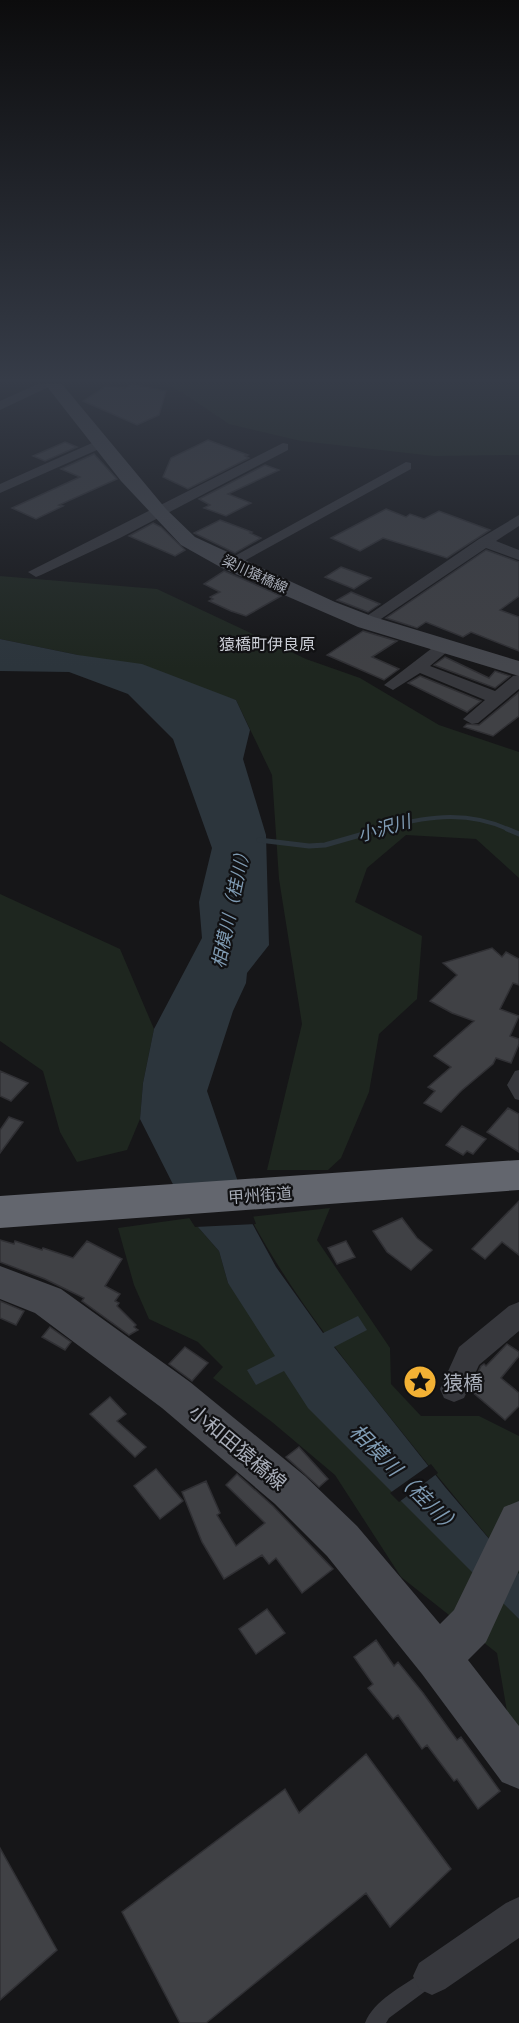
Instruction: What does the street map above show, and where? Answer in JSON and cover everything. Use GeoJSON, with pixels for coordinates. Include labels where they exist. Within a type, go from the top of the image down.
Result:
{"type":"FeatureCollection","features":[{"type":"Feature","properties":{"kind":"highway","name":"甲州街道"},"geometry":{"type":"LineString","coordinates":[[0,1212],[519,1175]]}},
{"type":"Feature","properties":{"kind":"main road","name":"梁川猿橋線"},"geometry":{"type":"LineString","coordinates":[[130,478],[159,513],[188,541],[230,563],[366,622],[519,669]]}},
{"type":"Feature","properties":{"kind":"main road","name":"小和田猿橋線"},"geometry":{"type":"LineString","coordinates":[[0,1282],[48,1301],[248,1453],[342,1541],[438,1658],[519,1765]]}},
{"type":"Feature","properties":{"kind":"main road"},"geometry":{"type":"LineString","coordinates":[[438,1658],[470,1626],[519,1522]]}},
{"type":"Feature","properties":{"kind":"street"},"geometry":{"type":"LineString","coordinates":[[0,489],[23,478]]}},
{"type":"Feature","properties":{"kind":"street"},"geometry":{"type":"LineString","coordinates":[[36,572],[159,513],[224,478]]}},
{"type":"Feature","properties":{"kind":"street"},"geometry":{"type":"LineString","coordinates":[[230,563],[383,478]]}},
{"type":"Feature","properties":{"kind":"street"},"geometry":{"type":"LineString","coordinates":[[366,622],[519,519]]}},
{"type":"Feature","properties":{"kind":"street"},"geometry":{"type":"LineString","coordinates":[[484,542],[519,555]]}},
{"type":"Feature","properties":{"kind":"street"},"geometry":{"type":"LineString","coordinates":[[393,685],[446,646]]}},
{"type":"Feature","properties":{"kind":"street"},"geometry":{"type":"LineString","coordinates":[[419,667],[498,699]]}},
{"type":"Feature","properties":{"kind":"street"},"geometry":{"type":"LineString","coordinates":[[472,719],[519,680]]}},
{"type":"Feature","properties":{"kind":"street"},"geometry":{"type":"LineString","coordinates":[[454,1389],[469,1356],[519,1314]]}},
{"type":"Feature","properties":{"kind":"street"},"geometry":{"type":"LineString","coordinates":[[432,1976],[519,1916]]}},
{"type":"Feature","properties":{"kind":"lane"},"geometry":{"type":"LineString","coordinates":[[519,1074],[513,1085],[519,1096]]}},
{"type":"Feature","properties":{"kind":"lane"},"geometry":{"type":"LineString","coordinates":[[374,2023],[383,2012],[432,1976]]}},
{"type":"Feature","properties":{"kind":"shaded area"},"geometry":{"type":"Polygon","coordinates":[[[0,576],[157,589],[306,659],[360,678],[439,725],[519,752],[519,878],[476,839],[406,835],[367,868],[355,902],[422,936],[417,999],[379,1034],[369,1092],[341,1158],[328,1170],[267,1170],[302,1024],[279,879],[272,775],[236,700],[78,655],[0,639],[0,576]]]}},
{"type":"Feature","properties":{"kind":"shaded area"},"geometry":{"type":"Polygon","coordinates":[[[0,894],[120,949],[154,1029],[143,1083],[140,1119],[127,1150],[77,1162],[60,1132],[43,1071],[0,1041],[0,894]]]}},
{"type":"Feature","properties":{"kind":"shaded area"},"geometry":{"type":"Polygon","coordinates":[[[330,1208],[317,1240],[390,1348],[391,1384],[421,1416],[479,1416],[519,1436],[519,1574],[342,1357],[293,1289],[250,1217],[330,1208]]]}},
{"type":"Feature","properties":{"kind":"shaded area"},"geometry":{"type":"Polygon","coordinates":[[[190,1218],[219,1251],[228,1283],[471,1569],[519,1619],[519,1738],[510,1729],[497,1653],[401,1577],[335,1475],[272,1422],[213,1378],[223,1367],[198,1342],[149,1319],[134,1285],[118,1228],[190,1218]]]}},
{"type":"Feature","properties":{"kind":"water","name":"相模川（桂川）"},"geometry":{"type":"Polygon","coordinates":[[[0,639],[78,655],[142,664],[236,700],[250,730],[243,759],[266,835],[269,945],[247,973],[246,983],[233,1011],[207,1091],[252,1223],[276,1267],[323,1333],[358,1316],[367,1330],[334,1347],[445,1487],[519,1574],[519,1619],[308,1408],[284,1371],[256,1385],[247,1370],[275,1356],[228,1283],[219,1251],[190,1218],[140,1119],[143,1083],[154,1029],[202,938],[199,902],[212,848],[173,739],[128,694],[69,672],[0,671],[0,639]]]}},
{"type":"Feature","properties":{"kind":"pier"},"geometry":{"type":"Polygon","coordinates":[[[243,1188],[256,1224],[195,1227],[174,1194],[243,1188]]]}},
{"type":"Feature","properties":{"kind":"pier"},"geometry":{"type":"Polygon","coordinates":[[[431,1464],[438,1473],[399,1502],[390,1493],[431,1464]]]}},
{"type":"Feature","properties":{"kind":"building"},"geometry":{"type":"Polygon","coordinates":[[[77,478],[117,479],[59,505],[63,506],[36,519],[12,508],[77,478]]]}},
{"type":"Feature","properties":{"kind":"building"},"geometry":{"type":"Polygon","coordinates":[[[166,478],[209,478],[188,489],[166,478]]]}},
{"type":"Feature","properties":{"kind":"building"},"geometry":{"type":"Polygon","coordinates":[[[239,478],[261,478],[228,494],[251,503],[226,516],[204,508],[210,505],[199,499],[239,478]]]}},
{"type":"Feature","properties":{"kind":"building"},"geometry":{"type":"Polygon","coordinates":[[[386,509],[406,517],[410,514],[424,519],[439,511],[490,530],[447,558],[383,538],[360,551],[331,538],[386,509]]]}},
{"type":"Feature","properties":{"kind":"building"},"geometry":{"type":"Polygon","coordinates":[[[220,520],[252,532],[250,533],[261,538],[235,553],[194,533],[220,520]]]}},
{"type":"Feature","properties":{"kind":"building"},"geometry":{"type":"Polygon","coordinates":[[[153,523],[161,527],[185,550],[175,556],[129,536],[153,523]]]}},
{"type":"Feature","properties":{"kind":"building"},"geometry":{"type":"Polygon","coordinates":[[[486,550],[519,562],[519,596],[500,610],[519,617],[519,651],[471,632],[463,637],[426,622],[417,628],[386,618],[486,550]]]}},
{"type":"Feature","properties":{"kind":"building"},"geometry":{"type":"Polygon","coordinates":[[[341,567],[371,578],[354,589],[325,577],[341,567]]]}},
{"type":"Feature","properties":{"kind":"building"},"geometry":{"type":"Polygon","coordinates":[[[224,571],[281,596],[246,616],[231,611],[209,601],[213,599],[210,597],[220,592],[204,584],[224,571]]]}},
{"type":"Feature","properties":{"kind":"building"},"geometry":{"type":"Polygon","coordinates":[[[351,592],[380,604],[368,612],[337,600],[351,592]]]}},
{"type":"Feature","properties":{"kind":"building"},"geometry":{"type":"Polygon","coordinates":[[[363,631],[397,641],[372,657],[399,669],[384,680],[327,655],[363,631]]]}},
{"type":"Feature","properties":{"kind":"building"},"geometry":{"type":"Polygon","coordinates":[[[445,657],[489,678],[495,671],[510,676],[495,688],[434,665],[445,657]]]}},
{"type":"Feature","properties":{"kind":"building"},"geometry":{"type":"Polygon","coordinates":[[[420,676],[481,701],[467,712],[408,683],[420,676]]]}},
{"type":"Feature","properties":{"kind":"building"},"geometry":{"type":"Polygon","coordinates":[[[519,692],[519,716],[493,736],[464,727],[467,724],[479,725],[519,692]]]}},
{"type":"Feature","properties":{"kind":"building"},"geometry":{"type":"Polygon","coordinates":[[[492,948],[502,957],[506,952],[519,959],[519,985],[513,983],[500,1009],[519,1016],[510,1036],[519,1039],[519,1044],[511,1063],[496,1058],[493,1064],[461,1091],[441,1112],[424,1103],[435,1091],[428,1087],[451,1067],[434,1056],[474,1021],[452,1013],[430,1001],[457,975],[443,963],[492,948]]]}},
{"type":"Feature","properties":{"kind":"building"},"geometry":{"type":"Polygon","coordinates":[[[0,1071],[28,1083],[11,1101],[0,1096],[0,1071]]]}},
{"type":"Feature","properties":{"kind":"building"},"geometry":{"type":"Polygon","coordinates":[[[508,1108],[519,1114],[519,1152],[487,1132],[508,1108]]]}},
{"type":"Feature","properties":{"kind":"building"},"geometry":{"type":"Polygon","coordinates":[[[9,1117],[23,1122],[0,1153],[0,1130],[9,1117]]]}},
{"type":"Feature","properties":{"kind":"building"},"geometry":{"type":"Polygon","coordinates":[[[462,1126],[486,1139],[473,1154],[467,1151],[463,1155],[446,1145],[462,1126]]]}},
{"type":"Feature","properties":{"kind":"building"},"geometry":{"type":"Polygon","coordinates":[[[519,1201],[519,1255],[502,1242],[485,1259],[472,1249],[519,1201]]]}},
{"type":"Feature","properties":{"kind":"building"},"geometry":{"type":"Polygon","coordinates":[[[402,1218],[417,1238],[432,1250],[411,1270],[387,1252],[373,1231],[402,1218]]]}},
{"type":"Feature","properties":{"kind":"building"},"geometry":{"type":"Polygon","coordinates":[[[0,1240],[14,1244],[15,1241],[73,1258],[87,1241],[122,1259],[105,1286],[120,1294],[115,1301],[119,1303],[117,1306],[138,1330],[129,1335],[82,1301],[84,1298],[45,1279],[0,1262],[0,1240]]]}},
{"type":"Feature","properties":{"kind":"building"},"geometry":{"type":"Polygon","coordinates":[[[346,1241],[355,1257],[337,1264],[328,1248],[346,1241]]]}},
{"type":"Feature","properties":{"kind":"building"},"geometry":{"type":"Polygon","coordinates":[[[0,1301],[24,1311],[16,1325],[0,1318],[0,1301]]]}},
{"type":"Feature","properties":{"kind":"building"},"geometry":{"type":"Polygon","coordinates":[[[50,1327],[71,1342],[65,1350],[42,1337],[50,1327]]]}},
{"type":"Feature","properties":{"kind":"building"},"geometry":{"type":"Polygon","coordinates":[[[507,1344],[519,1352],[519,1356],[501,1378],[519,1393],[519,1406],[505,1420],[470,1390],[481,1366],[484,1364],[486,1366],[507,1344]]]}},
{"type":"Feature","properties":{"kind":"building"},"geometry":{"type":"Polygon","coordinates":[[[185,1347],[208,1363],[192,1381],[169,1364],[185,1347]]]}},
{"type":"Feature","properties":{"kind":"building"},"geometry":{"type":"Polygon","coordinates":[[[110,1397],[126,1414],[117,1421],[146,1447],[135,1457],[90,1414],[110,1397]]]}},
{"type":"Feature","properties":{"kind":"building"},"geometry":{"type":"Polygon","coordinates":[[[299,1447],[328,1479],[319,1487],[286,1457],[299,1447]]]}},
{"type":"Feature","properties":{"kind":"building"},"geometry":{"type":"Polygon","coordinates":[[[156,1469],[183,1501],[160,1519],[134,1486],[156,1469]]]}},
{"type":"Feature","properties":{"kind":"building"},"geometry":{"type":"Polygon","coordinates":[[[237,1474],[273,1506],[333,1569],[302,1593],[276,1558],[269,1564],[262,1555],[224,1579],[202,1542],[182,1492],[206,1481],[220,1513],[217,1515],[236,1546],[265,1523],[226,1485],[237,1474]]]}},
{"type":"Feature","properties":{"kind":"building"},"geometry":{"type":"Polygon","coordinates":[[[267,1609],[285,1633],[256,1654],[239,1629],[267,1609]]]}},
{"type":"Feature","properties":{"kind":"building"},"geometry":{"type":"Polygon","coordinates":[[[376,1640],[394,1666],[398,1662],[457,1740],[461,1737],[500,1791],[478,1809],[457,1779],[454,1781],[427,1745],[422,1749],[398,1715],[393,1719],[368,1688],[373,1684],[354,1657],[376,1640]]]}},
{"type":"Feature","properties":{"kind":"building"},"geometry":{"type":"Polygon","coordinates":[[[366,1754],[451,1869],[390,1927],[366,1893],[206,2023],[180,2023],[122,1912],[285,1789],[299,1813],[366,1754]]]}},
{"type":"Feature","properties":{"kind":"building"},"geometry":{"type":"Polygon","coordinates":[[[0,1848],[57,1950],[0,2000],[0,1848]]]}},
{"type":"Feature","properties":{"kind":"waterway","name":"小沢川"},"geometry":{"type":"LineString","coordinates":[[376,830],[443,817],[477,819],[510,830]]}},
{"type":"Feature","properties":{"kind":"waterway","name":"小沢川"},"geometry":{"type":"LineString","coordinates":[[259,840],[309,846],[325,845],[381,829]]}},
{"type":"Feature","properties":{"kind":"waterway","name":"小沢川"},"geometry":{"type":"LineString","coordinates":[[507,829],[519,834]]}},
{"type":"Feature","properties":{"kind":"place","name":"猿橋"},"geometry":{"type":"Point","coordinates":[420,1382]}},
{"type":"Feature","properties":{"kind":"district","name":"猿橋町伊良原"},"geometry":{"type":"Point","coordinates":[267,644]}}]}
